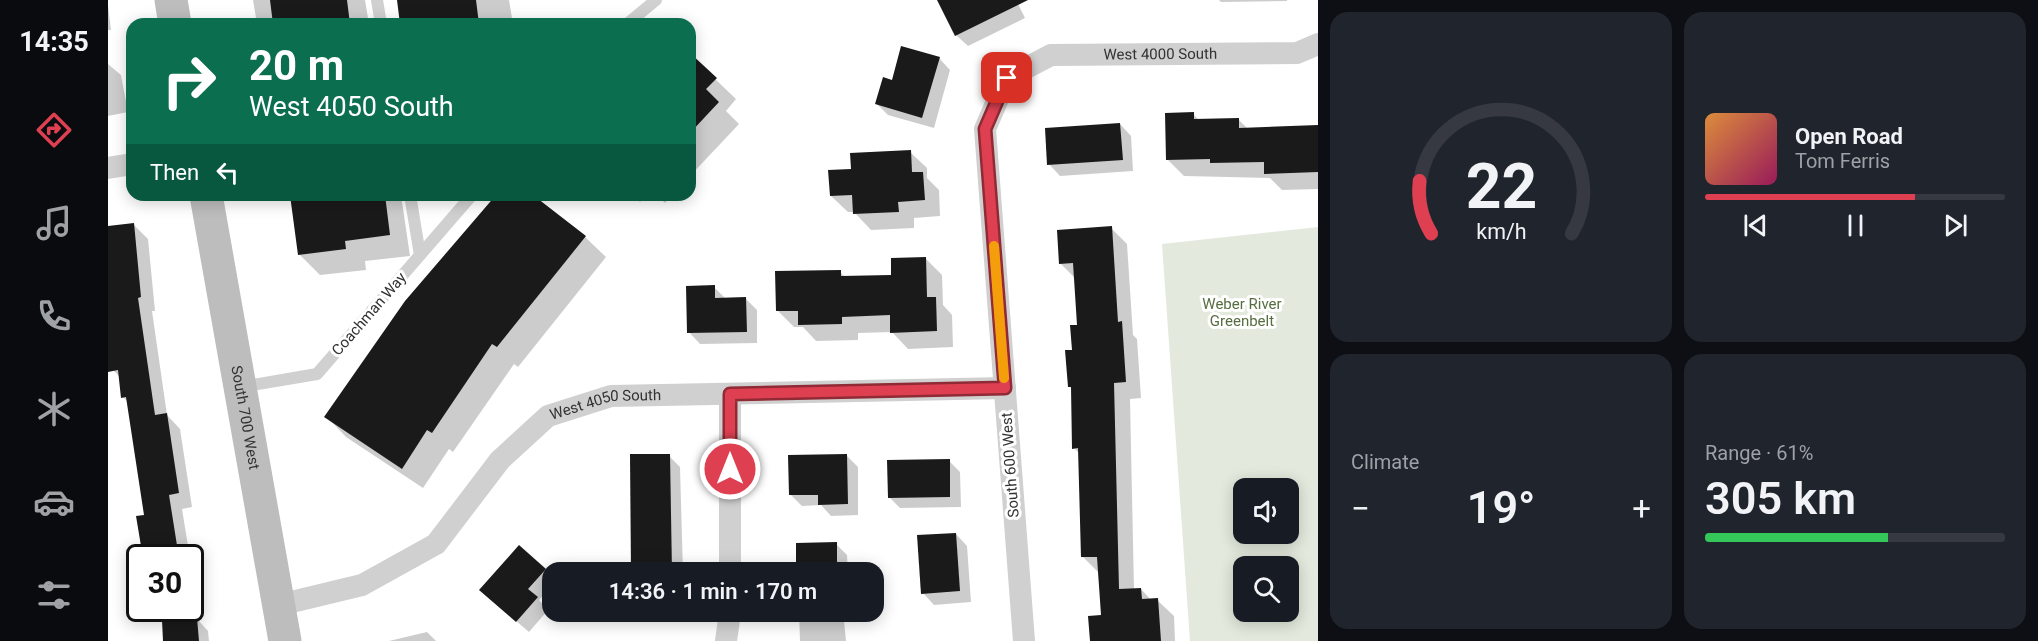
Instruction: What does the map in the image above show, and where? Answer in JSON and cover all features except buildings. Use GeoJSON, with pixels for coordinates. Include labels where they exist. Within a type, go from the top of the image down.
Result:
{"type":"FeatureCollection","features":[{"type":"Feature","properties":{"kind":"street"},"geometry":{"type":"LineString","coordinates":[[171,0],[174,18]]}},
{"type":"Feature","properties":{"kind":"street","name":"West 4000 South"},"geometry":{"type":"LineString","coordinates":[[1007,78],[1051,55],[1297,53],[1318,44]]}},
{"type":"Feature","properties":{"kind":"street","name":"South 600 West"},"geometry":{"type":"LineString","coordinates":[[1007,78],[985,129],[1024,641]]}},
{"type":"Feature","properties":{"kind":"street"},"geometry":{"type":"LineString","coordinates":[[108,168],[126,165]]}},
{"type":"Feature","properties":{"kind":"street","name":"South 700 West"},"geometry":{"type":"LineString","coordinates":[[207,201],[285,641]]}},
{"type":"Feature","properties":{"kind":"street","name":"West 4050 South"},"geometry":{"type":"LineString","coordinates":[[279,605],[362,585],[436,544],[500,460],[548,416],[611,396],[1005,388]]}},
{"type":"Feature","properties":{"kind":"street"},"geometry":{"type":"LineString","coordinates":[[730,394],[730,562]]}},
{"type":"Feature","properties":{"kind":"street"},"geometry":{"type":"LineString","coordinates":[[726,641],[729,622]]}},
{"type":"Feature","properties":{"kind":"lane"},"geometry":{"type":"LineString","coordinates":[[377,0],[380,18]]}},
{"type":"Feature","properties":{"kind":"lane"},"geometry":{"type":"LineString","coordinates":[[634,18],[656,0]]}},
{"type":"Feature","properties":{"kind":"lane"},"geometry":{"type":"LineString","coordinates":[[411,201],[420,255]]}},
{"type":"Feature","properties":{"kind":"lane","name":"Coachman Way"},"geometry":{"type":"LineString","coordinates":[[240,387],[316,374],[467,201]]}},
{"type":"Feature","properties":{"kind":"green space","name":"Weber River Greenbelt"},"geometry":{"type":"Polygon","coordinates":[[[1318,227],[1318,641],[1190,641],[1162,244],[1318,227]]]}},
{"type":"Feature","properties":{"kind":"slow traffic"},"geometry":{"type":"LineString","coordinates":[[994,246],[1004,378]]}},
{"type":"Feature","properties":{"kind":"route"},"geometry":{"type":"LineString","coordinates":[[730,469],[730,394],[1005,388],[985,129],[1007,78]]}}]}
